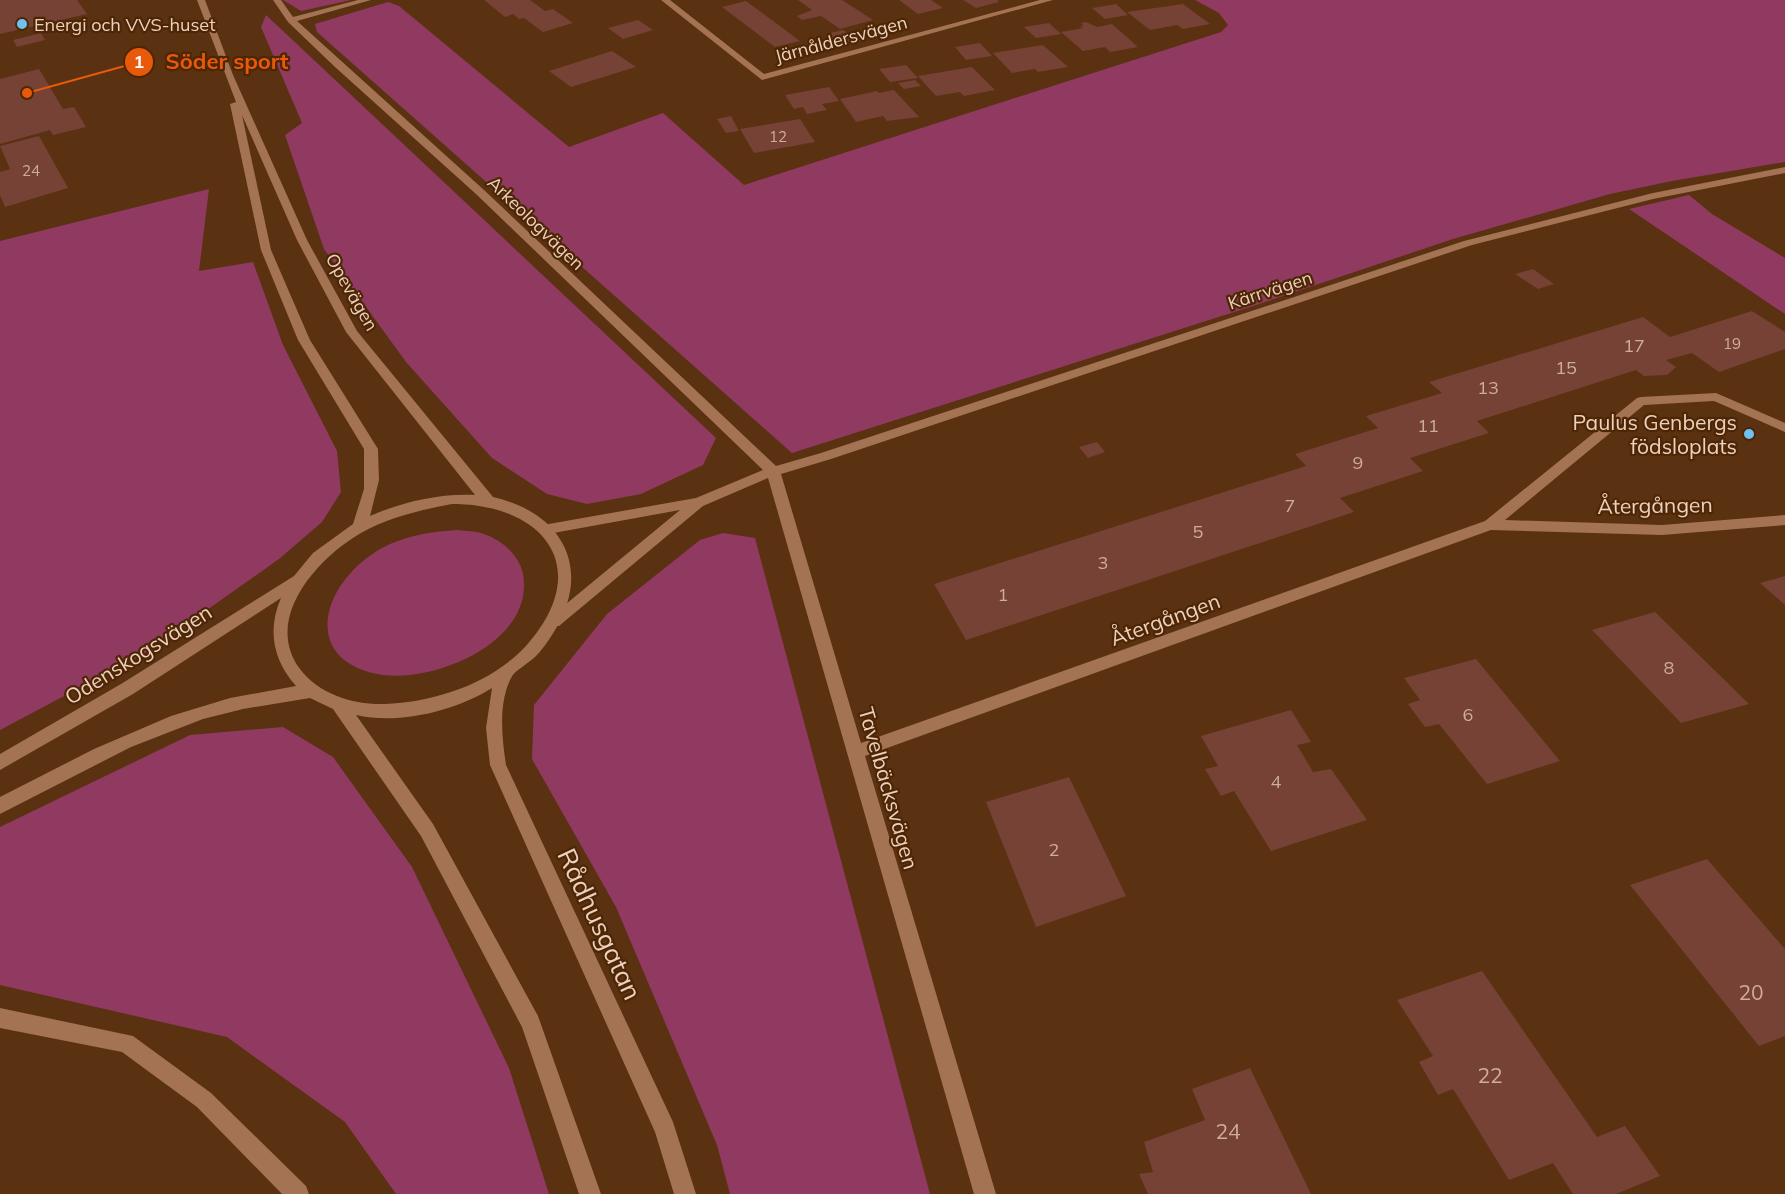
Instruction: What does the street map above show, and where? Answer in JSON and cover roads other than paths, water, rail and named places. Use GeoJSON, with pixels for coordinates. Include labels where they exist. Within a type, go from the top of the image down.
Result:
{"type":"FeatureCollection","features":[{"type":"Feature","properties":{"kind":"street","name":"Opevägen"},"geometry":{"type":"LineString","coordinates":[[201,0],[229,75],[302,240],[352,332],[488,501]]}},
{"type":"Feature","properties":{"kind":"street","name":"Arkeologvägen"},"geometry":{"type":"LineString","coordinates":[[277,0],[291,20],[480,192],[773,471]]}},
{"type":"Feature","properties":{"kind":"street"},"geometry":{"type":"LineString","coordinates":[[291,20],[367,0]]}},
{"type":"Feature","properties":{"kind":"street","name":"Järnåldersvägen"},"geometry":{"type":"LineString","coordinates":[[665,0],[762,77],[1049,0]]}},
{"type":"Feature","properties":{"kind":"street","name":"Opevägen"},"geometry":{"type":"LineString","coordinates":[[229,75],[266,250],[304,340],[371,449],[374,467],[372,486],[369,503],[359,527]]}},
{"type":"Feature","properties":{"kind":"street","name":"Kärrvägen"},"geometry":{"type":"LineString","coordinates":[[773,471],[826,456],[1468,243],[1664,194],[1785,170]]}},
{"type":"Feature","properties":{"kind":"street","name":"Återgången"},"geometry":{"type":"LineString","coordinates":[[855,752],[1490,525],[1641,401],[1716,397],[1785,428]]}},
{"type":"Feature","properties":{"kind":"street"},"geometry":{"type":"LineString","coordinates":[[548,529],[699,502],[773,471]]}},
{"type":"Feature","properties":{"kind":"street","name":"Tavelbäcksvägen"},"geometry":{"type":"LineString","coordinates":[[773,471],[985,1194]]}},
{"type":"Feature","properties":{"kind":"street"},"geometry":{"type":"LineString","coordinates":[[554,622],[566,587],[564,555],[548,529],[522,511],[488,501],[452,499],[414,505],[375,518],[340,538],[317,558],[297,581],[282,612],[280,644],[291,672],[311,691],[339,704],[373,711],[416,709],[460,697],[505,672],[532,650],[554,622],[699,502]]}},
{"type":"Feature","properties":{"kind":"street","name":"Återgången"},"geometry":{"type":"LineString","coordinates":[[1490,525],[1662,530],[1785,520]]}},
{"type":"Feature","properties":{"kind":"street","name":"Odenskogsvägen"},"geometry":{"type":"LineString","coordinates":[[0,764],[127,689],[297,581]]}},
{"type":"Feature","properties":{"kind":"street","name":"Rådhusgatan"},"geometry":{"type":"LineString","coordinates":[[505,672],[495,706],[492,734],[498,765],[665,1130],[685,1194]]}},
{"type":"Feature","properties":{"kind":"street"},"geometry":{"type":"LineString","coordinates":[[0,806],[136,736],[203,712],[246,701],[311,691]]}},
{"type":"Feature","properties":{"kind":"street"},"geometry":{"type":"LineString","coordinates":[[339,704],[427,830],[531,1023],[590,1194]]}},
{"type":"Feature","properties":{"kind":"street"},"geometry":{"type":"LineString","coordinates":[[0,1018],[126,1043],[204,1100],[298,1194]]}},
{"type":"Feature","properties":{"kind":"place","name":"Energi och VVS-huset"},"geometry":{"type":"Point","coordinates":[22,24]}},
{"type":"Feature","properties":{"kind":"place","name":"Söder sport"},"geometry":{"type":"Point","coordinates":[27,93]}},
{"type":"Feature","properties":{"kind":"place","name":"Paulus Genbergs födsloplats"},"geometry":{"type":"Point","coordinates":[1749,434]}}]}
